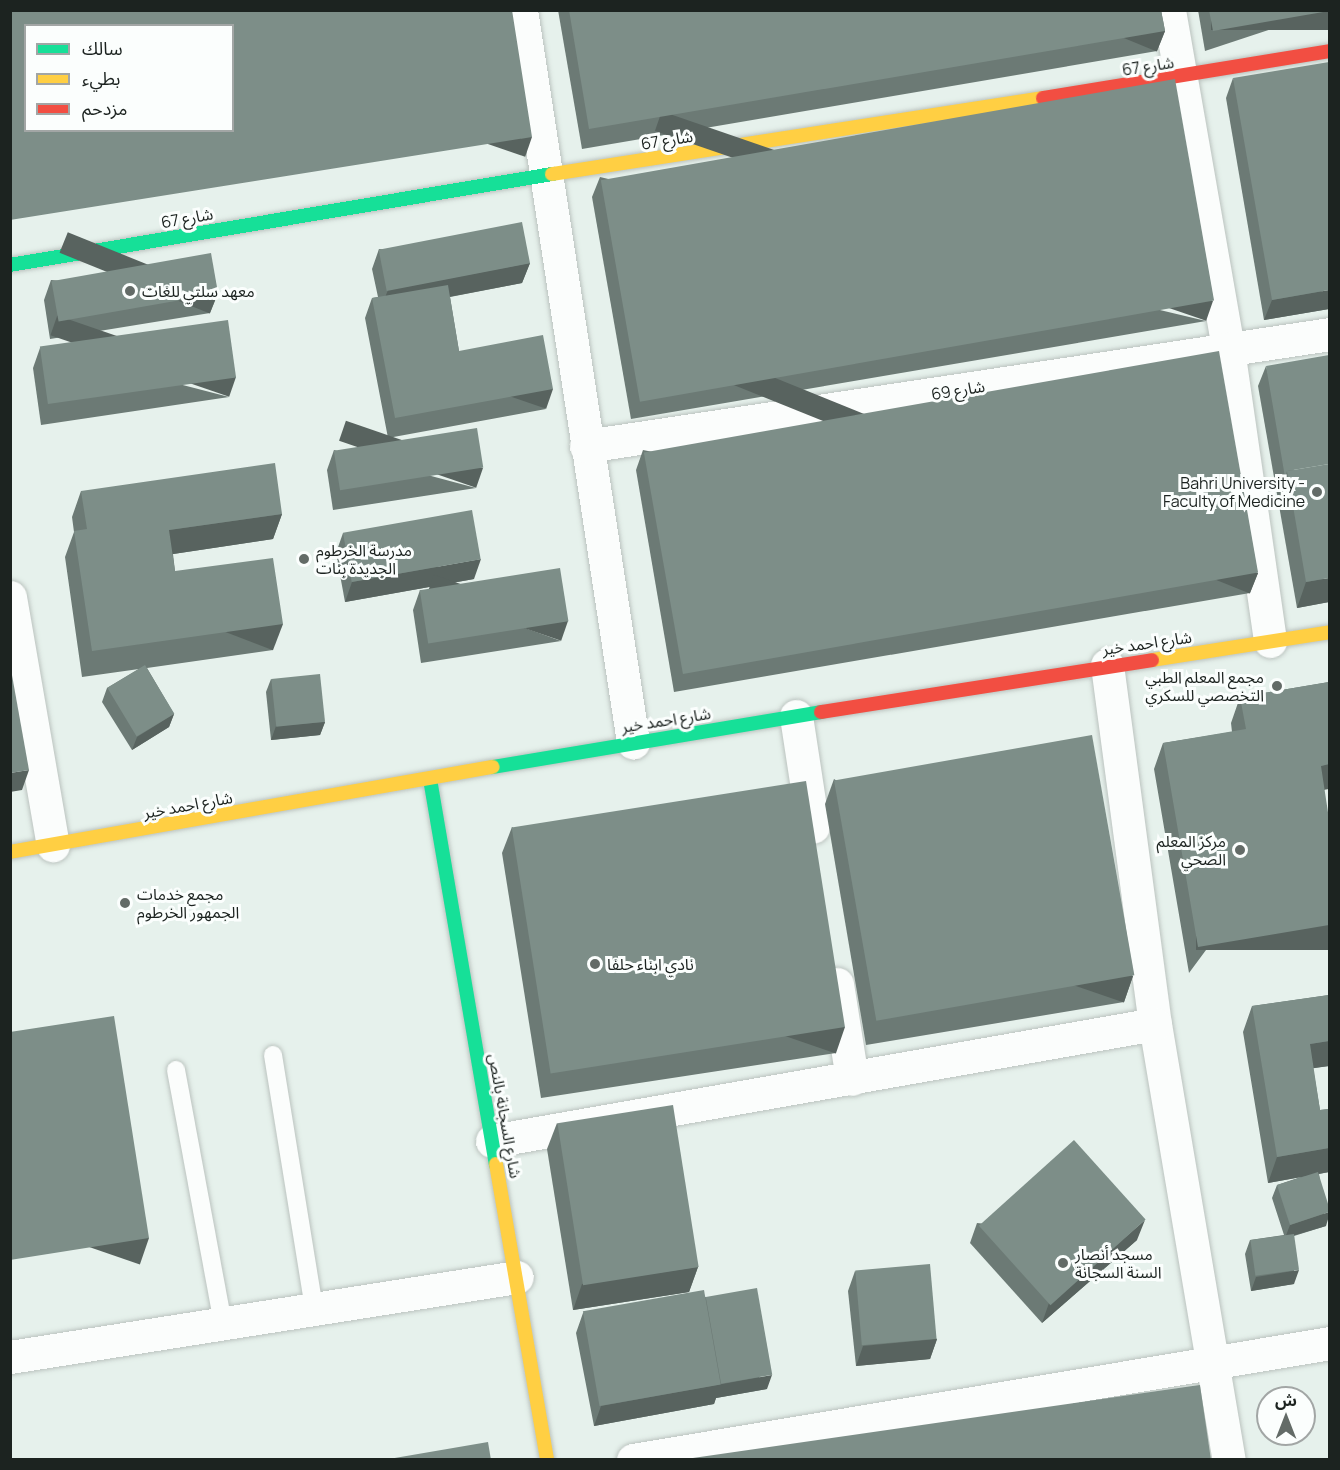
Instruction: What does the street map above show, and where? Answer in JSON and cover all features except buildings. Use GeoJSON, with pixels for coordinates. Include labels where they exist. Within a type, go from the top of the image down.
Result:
{"type":"FeatureCollection","features":[{"type":"Feature","properties":{"kind":"street"},"geometry":{"type":"LineString","coordinates":[[520,10],[633,742]]}},
{"type":"Feature","properties":{"kind":"street"},"geometry":{"type":"LineString","coordinates":[[1169,10],[1228,349],[1270,641]]}},
{"type":"Feature","properties":{"kind":"street","name":"شارع 67"},"geometry":{"type":"LineString","coordinates":[[10,265],[544,175],[1180,78],[1329,51]]}},
{"type":"Feature","properties":{"kind":"street","name":"شارع 69"},"geometry":{"type":"LineString","coordinates":[[586,446],[1329,334]]}},
{"type":"Feature","properties":{"kind":"street"},"geometry":{"type":"LineString","coordinates":[[10,597],[53,845]]}},
{"type":"Feature","properties":{"kind":"street","name":"شارع احمد خير"},"geometry":{"type":"LineString","coordinates":[[10,852],[633,742],[1107,665],[1329,632]]}},
{"type":"Feature","properties":{"kind":"street"},"geometry":{"type":"LineString","coordinates":[[1107,665],[1155,1024],[1229,1460]]}},
{"type":"Feature","properties":{"kind":"street"},"geometry":{"type":"LineString","coordinates":[[796,716],[817,856]]}},
{"type":"Feature","properties":{"kind":"street","name":"شارع السجانة بالنص"},"geometry":{"type":"LineString","coordinates":[[430,779],[547,1460]]}},
{"type":"Feature","properties":{"kind":"street"},"geometry":{"type":"LineString","coordinates":[[832,950],[852,1079]]}},
{"type":"Feature","properties":{"kind":"street"},"geometry":{"type":"LineString","coordinates":[[492,1141],[1155,1024]]}},
{"type":"Feature","properties":{"kind":"street"},"geometry":{"type":"LineString","coordinates":[[10,1357],[517,1277]]}},
{"type":"Feature","properties":{"kind":"street"},"geometry":{"type":"LineString","coordinates":[[633,1460],[1329,1343]]}},
{"type":"Feature","properties":{"kind":"lane"},"geometry":{"type":"LineString","coordinates":[[273,1055],[314,1309]]}},
{"type":"Feature","properties":{"kind":"lane"},"geometry":{"type":"LineString","coordinates":[[176,1070],[223,1324]]}},
{"type":"Feature","properties":{"kind":"traffic: fast"},"geometry":{"type":"LineString","coordinates":[[10,265],[552,174]]}},
{"type":"Feature","properties":{"kind":"traffic: fast"},"geometry":{"type":"LineString","coordinates":[[493,767],[821,712]]}},
{"type":"Feature","properties":{"kind":"traffic: fast"},"geometry":{"type":"LineString","coordinates":[[430,779],[496,1164]]}},
{"type":"Feature","properties":{"kind":"traffic: slow"},"geometry":{"type":"LineString","coordinates":[[552,174],[1043,98]]}},
{"type":"Feature","properties":{"kind":"traffic: slow"},"geometry":{"type":"LineString","coordinates":[[1152,660],[1330,632]]}},
{"type":"Feature","properties":{"kind":"traffic: slow"},"geometry":{"type":"LineString","coordinates":[[10,852],[493,767]]}},
{"type":"Feature","properties":{"kind":"traffic: slow"},"geometry":{"type":"LineString","coordinates":[[496,1164],[547,1460]]}},
{"type":"Feature","properties":{"kind":"traffic: jam"},"geometry":{"type":"LineString","coordinates":[[1043,98],[1330,51]]}},
{"type":"Feature","properties":{"kind":"traffic: jam"},"geometry":{"type":"LineString","coordinates":[[821,712],[1152,660]]}},
{"type":"Feature","properties":{"kind":"place","name":"معهد سلتي للغات"},"geometry":{"type":"Point","coordinates":[130,291]}},
{"type":"Feature","properties":{"kind":"place","name":"Bahri University - Faculty of Medicine"},"geometry":{"type":"Point","coordinates":[1317,492]}},
{"type":"Feature","properties":{"kind":"place","name":"مدرسة الخرطوم الجديدة بنات"},"geometry":{"type":"Point","coordinates":[304,559]}},
{"type":"Feature","properties":{"kind":"place","name":"مجمع المعلم الطبي التخصصي للسكري"},"geometry":{"type":"Point","coordinates":[1277,686]}},
{"type":"Feature","properties":{"kind":"place","name":"مركز المعلم الصحي"},"geometry":{"type":"Point","coordinates":[1240,850]}},
{"type":"Feature","properties":{"kind":"place","name":"مجمع خدمات الجمهور الخرطوم"},"geometry":{"type":"Point","coordinates":[125,903]}},
{"type":"Feature","properties":{"kind":"place","name":"نادي ابناء حلفا"},"geometry":{"type":"Point","coordinates":[595,964]}},
{"type":"Feature","properties":{"kind":"place","name":"مسجد أنصار السنة السجانة"},"geometry":{"type":"Point","coordinates":[1063,1263]}}]}
